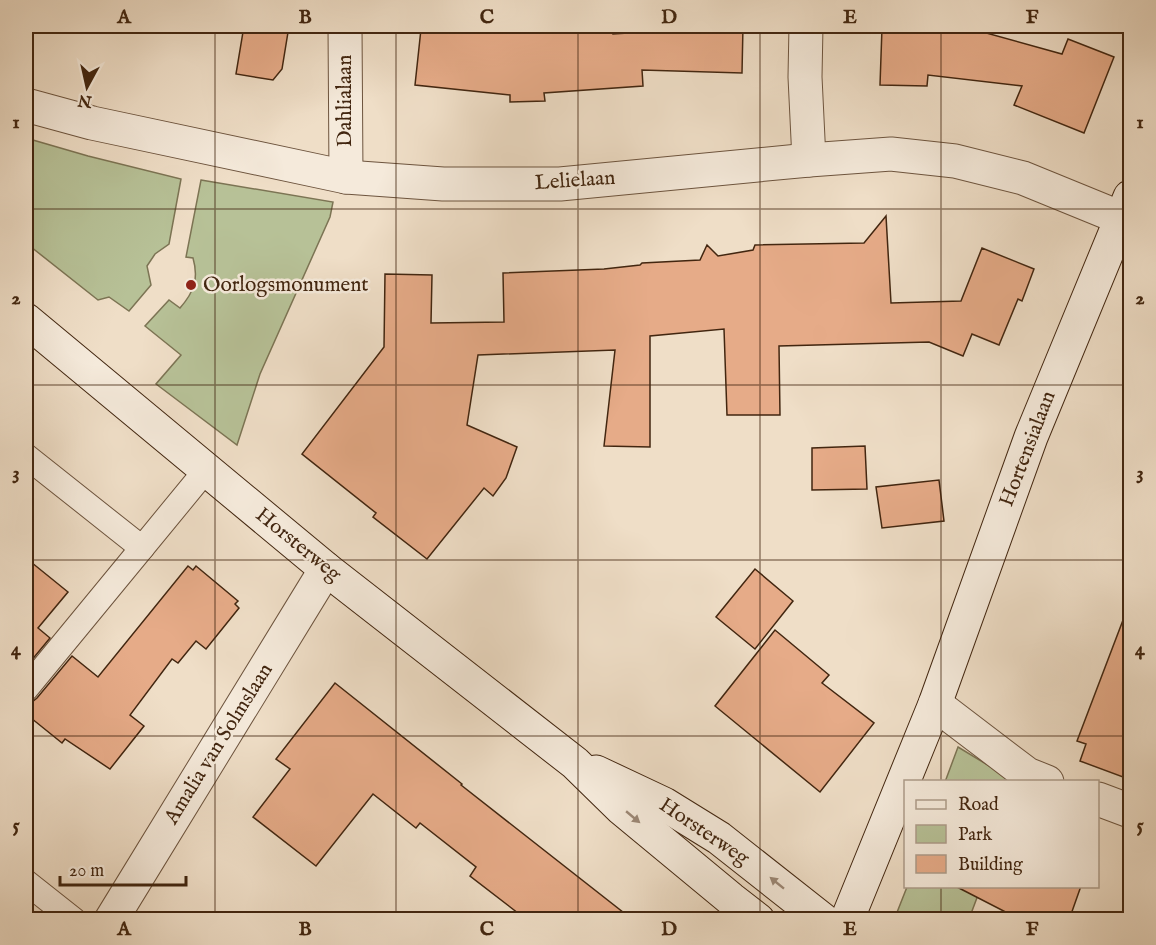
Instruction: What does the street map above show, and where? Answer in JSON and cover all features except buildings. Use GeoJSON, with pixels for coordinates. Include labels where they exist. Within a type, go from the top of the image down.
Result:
{"type":"FeatureCollection","features":[{"type":"Feature","properties":{"kind":"street","name":"Dahlialaan"},"geometry":{"type":"LineString","coordinates":[[345,26],[346,177]]}},
{"type":"Feature","properties":{"kind":"street"},"geometry":{"type":"LineString","coordinates":[[806,26],[805,77],[809,160]]}},
{"type":"Feature","properties":{"kind":"street","name":"Lelielaan"},"geometry":{"type":"LineString","coordinates":[[26,105],[92,123],[346,177],[442,184],[560,184],[891,154],[955,160],[1126,207]]}},
{"type":"Feature","properties":{"kind":"street","name":"Hortensialaan"},"geometry":{"type":"LineString","coordinates":[[904,780],[935,704],[1031,437],[1126,207]]}},
{"type":"Feature","properties":{"kind":"street","name":"Horsterweg"},"geometry":{"type":"LineString","coordinates":[[26,320],[326,569],[575,763],[621,808],[758,920]]}},
{"type":"Feature","properties":{"kind":"street","name":"Amalia van Solmslaan"},"geometry":{"type":"LineString","coordinates":[[111,920],[326,569]]}},
{"type":"Feature","properties":{"kind":"street"},"geometry":{"type":"LineString","coordinates":[[935,704],[1027,774],[1042,780]]}},
{"type":"Feature","properties":{"kind":"street","name":"Horsterweg"},"geometry":{"type":"LineString","coordinates":[[575,763],[622,782],[664,804],[719,838],[823,920]]}},
{"type":"Feature","properties":{"kind":"street","name":"Hortensialaan"},"geometry":{"type":"LineString","coordinates":[[847,920],[904,780]]}},
{"type":"Feature","properties":{"kind":"street"},"geometry":{"type":"LineString","coordinates":[[1099,799],[1131,811]]}},
{"type":"Feature","properties":{"kind":"lane"},"geometry":{"type":"LineString","coordinates":[[26,456],[142,548]]}},
{"type":"Feature","properties":{"kind":"lane"},"geometry":{"type":"LineString","coordinates":[[26,689],[206,470]]}},
{"type":"Feature","properties":{"kind":"lane"},"geometry":{"type":"LineString","coordinates":[[26,882],[74,920]]}},
{"type":"Feature","properties":{"kind":"green space"},"geometry":{"type":"Polygon","coordinates":[[[26,138],[181,179],[169,244],[155,254],[147,266],[151,285],[129,311],[109,297],[98,300],[26,243],[26,138]]]}},
{"type":"Feature","properties":{"kind":"green space"},"geometry":{"type":"Polygon","coordinates":[[[201,180],[333,202],[330,217],[260,374],[237,445],[156,384],[181,355],[145,326],[169,300],[180,308],[192,291],[195,266],[193,258],[186,257],[201,180]]]}},
{"type":"Feature","properties":{"kind":"green space"},"geometry":{"type":"Polygon","coordinates":[[[958,747],[1012,780],[946,780],[958,747]]]}},
{"type":"Feature","properties":{"kind":"green space"},"geometry":{"type":"Polygon","coordinates":[[[907,888],[981,888],[969,919],[894,920],[907,888]]]}},
{"type":"Feature","properties":{"kind":"place","name":"Oorlogsmonument"},"geometry":{"type":"Point","coordinates":[191,285]}}]}
